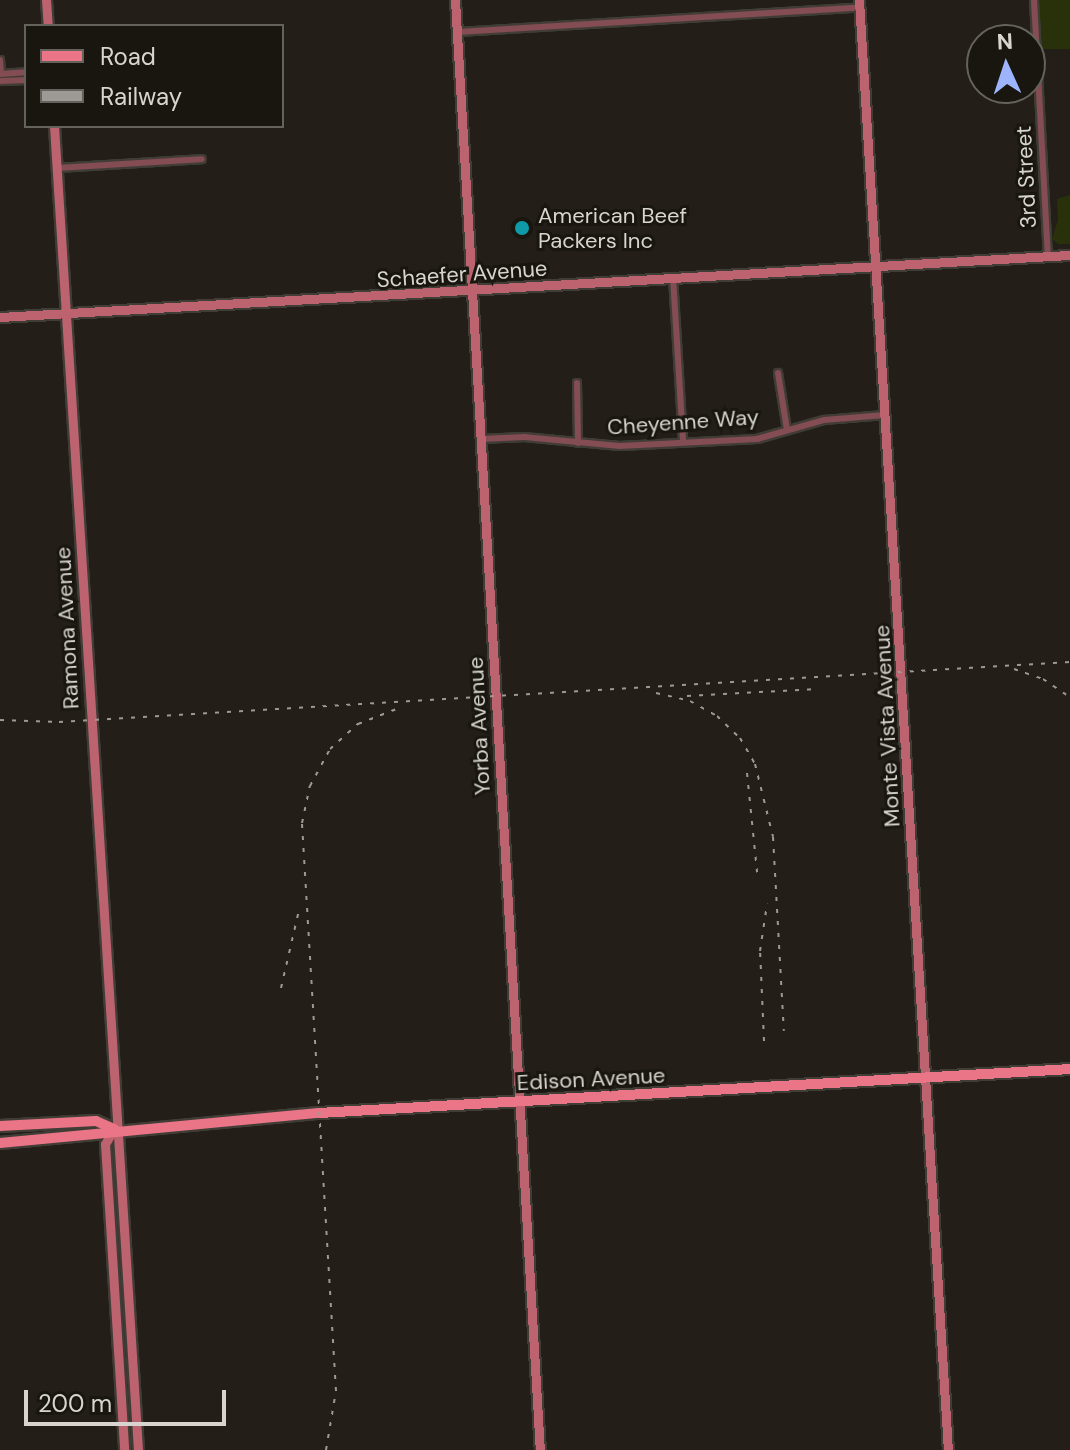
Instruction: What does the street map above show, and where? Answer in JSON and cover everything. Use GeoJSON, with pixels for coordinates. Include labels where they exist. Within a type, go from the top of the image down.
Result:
{"type":"FeatureCollection","features":[{"type":"Feature","properties":{"kind":"main road","name":"Edison Avenue"},"geometry":{"type":"LineString","coordinates":[[0,1143],[93,1137],[114,1129],[1070,1069]]}},
{"type":"Feature","properties":{"kind":"main road","name":"Edison Avenue"},"geometry":{"type":"LineString","coordinates":[[0,1126],[96,1121],[114,1129]]}},
{"type":"Feature","properties":{"kind":"street"},"geometry":{"type":"LineString","coordinates":[[46,0],[48,24]]}},
{"type":"Feature","properties":{"kind":"street","name":"Yorba Avenue"},"geometry":{"type":"LineString","coordinates":[[455,0],[540,1450]]}},
{"type":"Feature","properties":{"kind":"street","name":"3rd Street"},"geometry":{"type":"LineString","coordinates":[[1034,0],[1048,257]]}},
{"type":"Feature","properties":{"kind":"street"},"geometry":{"type":"LineString","coordinates":[[457,32],[860,3]]}},
{"type":"Feature","properties":{"kind":"street","name":"Monte Vista Avenue"},"geometry":{"type":"LineString","coordinates":[[860,3],[948,1450]]}},
{"type":"Feature","properties":{"kind":"street"},"geometry":{"type":"LineString","coordinates":[[0,60],[0,74],[24,72]]}},
{"type":"Feature","properties":{"kind":"street"},"geometry":{"type":"LineString","coordinates":[[0,81],[24,80]]}},
{"type":"Feature","properties":{"kind":"street","name":"Ramona Avenue"},"geometry":{"type":"LineString","coordinates":[[54,128],[114,1129],[120,1143],[138,1450]]}},
{"type":"Feature","properties":{"kind":"street"},"geometry":{"type":"LineString","coordinates":[[56,168],[202,159]]}},
{"type":"Feature","properties":{"kind":"street","name":"Schaefer Avenue"},"geometry":{"type":"LineString","coordinates":[[0,317],[471,293],[673,277],[1070,255]]}},
{"type":"Feature","properties":{"kind":"street"},"geometry":{"type":"LineString","coordinates":[[673,277],[683,442]]}},
{"type":"Feature","properties":{"kind":"street"},"geometry":{"type":"LineString","coordinates":[[778,373],[787,430]]}},
{"type":"Feature","properties":{"kind":"street"},"geometry":{"type":"LineString","coordinates":[[577,383],[578,443]]}},
{"type":"Feature","properties":{"kind":"street","name":"Cheyenne Way"},"geometry":{"type":"LineString","coordinates":[[481,439],[578,443],[757,439],[824,420],[887,415]]}},
{"type":"Feature","properties":{"kind":"street","name":"Ramona Avenue"},"geometry":{"type":"LineString","coordinates":[[114,1129],[105,1144],[124,1450]]}},
{"type":"Feature","properties":{"kind":"green space"},"geometry":{"type":"Polygon","coordinates":[[[1039,0],[1070,0],[1070,49],[1046,49],[1046,24],[1039,24],[1039,0]]]}},
{"type":"Feature","properties":{"kind":"green space"},"geometry":{"type":"Polygon","coordinates":[[[1070,195],[1070,244],[1058,244],[1052,239],[1058,220],[1057,199],[1070,195]]]}},
{"type":"Feature","properties":{"kind":"railway"},"geometry":{"type":"LineString","coordinates":[[0,720],[59,722],[1070,662]]}},
{"type":"Feature","properties":{"kind":"railway"},"geometry":{"type":"LineString","coordinates":[[1014,669],[1043,679],[1070,697]]}},
{"type":"Feature","properties":{"kind":"railway"},"geometry":{"type":"LineString","coordinates":[[687,696],[818,689]]}},
{"type":"Feature","properties":{"kind":"railway"},"geometry":{"type":"LineString","coordinates":[[656,693],[690,701],[717,716],[740,738],[755,764],[773,837],[784,1031]]}},
{"type":"Feature","properties":{"kind":"railway"},"geometry":{"type":"LineString","coordinates":[[326,1450],[336,1391],[302,823],[310,786],[330,749],[358,724],[399,708]]}},
{"type":"Feature","properties":{"kind":"railway"},"geometry":{"type":"LineString","coordinates":[[747,773],[757,872]]}},
{"type":"Feature","properties":{"kind":"railway"},"geometry":{"type":"LineString","coordinates":[[764,1041],[760,951],[767,904]]}},
{"type":"Feature","properties":{"kind":"railway"},"geometry":{"type":"LineString","coordinates":[[281,988],[299,910]]}},
{"type":"Feature","properties":{"kind":"place","name":"American Beef Packers Inc"},"geometry":{"type":"Point","coordinates":[522,228]}}]}
